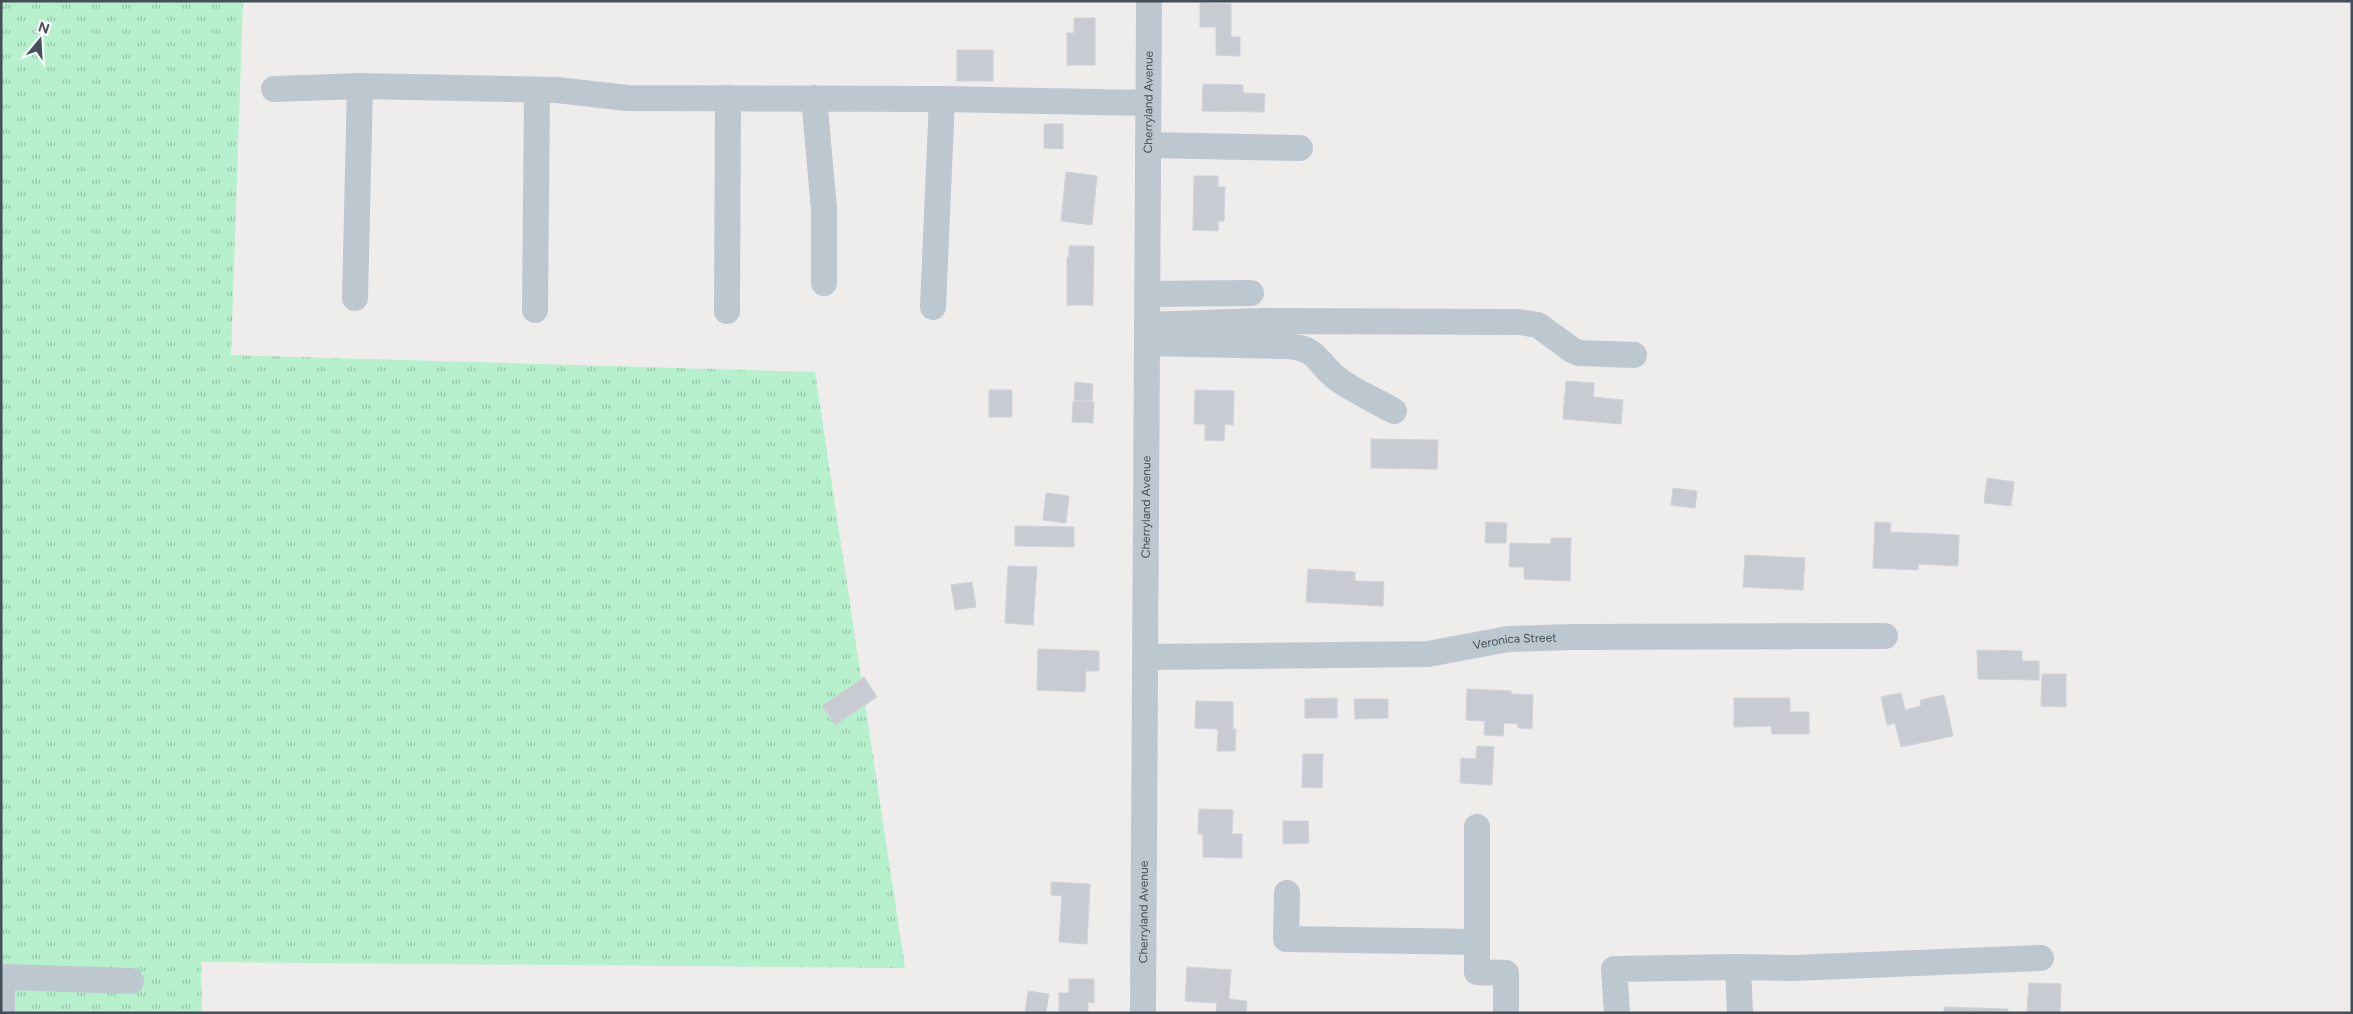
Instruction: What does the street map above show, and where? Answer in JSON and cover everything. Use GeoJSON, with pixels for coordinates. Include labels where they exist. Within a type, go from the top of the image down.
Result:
{"type":"FeatureCollection","features":[{"type":"Feature","properties":{"kind":"street","name":"Cherryland Avenue"},"geometry":{"type":"LineString","coordinates":[[1144,1013],[1149,1]]}},
{"type":"Feature","properties":{"kind":"street"},"geometry":{"type":"LineString","coordinates":[[274,89],[360,86],[537,90],[627,98],[942,99],[1148,103]]}},
{"type":"Feature","properties":{"kind":"street"},"geometry":{"type":"LineString","coordinates":[[355,298],[360,86]]}},
{"type":"Feature","properties":{"kind":"street"},"geometry":{"type":"LineString","coordinates":[[535,310],[537,90]]}},
{"type":"Feature","properties":{"kind":"street"},"geometry":{"type":"LineString","coordinates":[[727,311],[728,98]]}},
{"type":"Feature","properties":{"kind":"street"},"geometry":{"type":"LineString","coordinates":[[814,98],[824,208],[824,283]]}},
{"type":"Feature","properties":{"kind":"street"},"geometry":{"type":"LineString","coordinates":[[933,307],[942,99]]}},
{"type":"Feature","properties":{"kind":"street"},"geometry":{"type":"LineString","coordinates":[[1148,146],[1300,148]]}},
{"type":"Feature","properties":{"kind":"street"},"geometry":{"type":"LineString","coordinates":[[1148,294],[1251,293]]}},
{"type":"Feature","properties":{"kind":"street"},"geometry":{"type":"LineString","coordinates":[[1147,334],[1261,321],[1519,322],[1538,325],[1579,353],[1634,355]]}},
{"type":"Feature","properties":{"kind":"street"},"geometry":{"type":"LineString","coordinates":[[1147,334],[1307,349],[1338,379],[1394,410]]}},
{"type":"Feature","properties":{"kind":"street","name":"Veronica Street"},"geometry":{"type":"LineString","coordinates":[[1146,657],[1428,654],[1508,639],[1885,636]]}},
{"type":"Feature","properties":{"kind":"street"},"geometry":{"type":"LineString","coordinates":[[1477,827],[1477,972],[1506,973],[1506,1013]]}},
{"type":"Feature","properties":{"kind":"street"},"geometry":{"type":"LineString","coordinates":[[1287,893],[1286,939],[1477,942]]}},
{"type":"Feature","properties":{"kind":"street"},"geometry":{"type":"LineString","coordinates":[[1617,1013],[1614,969],[1793,968],[2042,958]]}},
{"type":"Feature","properties":{"kind":"street"},"geometry":{"type":"LineString","coordinates":[[1738,967],[1740,1013]]}},
{"type":"Feature","properties":{"kind":"street"},"geometry":{"type":"LineString","coordinates":[[2,1013],[2,984],[7,977],[131,980]]}},
{"type":"Feature","properties":{"kind":"green space"},"geometry":{"type":"Polygon","coordinates":[[[1,1],[243,1],[231,355],[815,372],[905,968],[201,962],[202,1013],[1,1013],[1,1]]]}},
{"type":"Feature","properties":{"kind":"building"},"geometry":{"type":"Polygon","coordinates":[[[1200,3],[1231,4],[1231,37],[1240,37],[1240,56],[1216,55],[1216,27],[1200,27],[1200,3]]]}},
{"type":"Feature","properties":{"kind":"building"},"geometry":{"type":"Polygon","coordinates":[[[1074,18],[1095,18],[1095,65],[1067,65],[1067,33],[1074,33],[1074,18]]]}},
{"type":"Feature","properties":{"kind":"building"},"geometry":{"type":"Polygon","coordinates":[[[957,50],[993,50],[993,81],[957,81],[957,50]]]}},
{"type":"Feature","properties":{"kind":"building"},"geometry":{"type":"Polygon","coordinates":[[[1203,84],[1243,85],[1243,93],[1265,94],[1264,112],[1202,111],[1203,84]]]}},
{"type":"Feature","properties":{"kind":"building"},"geometry":{"type":"Polygon","coordinates":[[[1044,124],[1063,124],[1063,149],[1044,148],[1044,124]]]}},
{"type":"Feature","properties":{"kind":"building"},"geometry":{"type":"Polygon","coordinates":[[[1066,172],[1097,176],[1092,225],[1061,221],[1066,172]]]}},
{"type":"Feature","properties":{"kind":"building"},"geometry":{"type":"Polygon","coordinates":[[[1194,176],[1218,176],[1218,187],[1225,187],[1224,221],[1218,221],[1218,231],[1193,230],[1194,176]]]}},
{"type":"Feature","properties":{"kind":"building"},"geometry":{"type":"Polygon","coordinates":[[[1069,246],[1094,246],[1093,305],[1067,305],[1067,257],[1069,257],[1069,246]]]}},
{"type":"Feature","properties":{"kind":"building"},"geometry":{"type":"Polygon","coordinates":[[[1566,381],[1594,383],[1593,397],[1623,400],[1621,424],[1563,419],[1566,381]]]}},
{"type":"Feature","properties":{"kind":"building"},"geometry":{"type":"Polygon","coordinates":[[[1075,382],[1093,384],[1092,401],[1074,400],[1075,382]]]}},
{"type":"Feature","properties":{"kind":"building"},"geometry":{"type":"Polygon","coordinates":[[[989,390],[1012,390],[1012,417],[989,417],[989,390]]]}},
{"type":"Feature","properties":{"kind":"building"},"geometry":{"type":"Polygon","coordinates":[[[1195,390],[1234,391],[1233,425],[1225,424],[1224,441],[1205,440],[1205,424],[1194,424],[1195,390]]]}},
{"type":"Feature","properties":{"kind":"building"},"geometry":{"type":"Polygon","coordinates":[[[1073,401],[1094,402],[1093,423],[1072,422],[1073,401]]]}},
{"type":"Feature","properties":{"kind":"building"},"geometry":{"type":"Polygon","coordinates":[[[1371,439],[1438,440],[1437,469],[1371,468],[1371,439]]]}},
{"type":"Feature","properties":{"kind":"building"},"geometry":{"type":"Polygon","coordinates":[[[1987,478],[2014,482],[2011,506],[1984,503],[1987,478]]]}},
{"type":"Feature","properties":{"kind":"building"},"geometry":{"type":"Polygon","coordinates":[[[1673,488],[1697,491],[1695,508],[1671,505],[1673,488]]]}},
{"type":"Feature","properties":{"kind":"building"},"geometry":{"type":"Polygon","coordinates":[[[1046,493],[1069,496],[1066,523],[1043,520],[1046,493]]]}},
{"type":"Feature","properties":{"kind":"building"},"geometry":{"type":"Polygon","coordinates":[[[1486,522],[1507,523],[1506,543],[1485,543],[1486,522]]]}},
{"type":"Feature","properties":{"kind":"building"},"geometry":{"type":"Polygon","coordinates":[[[1875,522],[1891,523],[1890,532],[1959,535],[1958,566],[1918,564],[1918,570],[1873,568],[1875,522]]]}},
{"type":"Feature","properties":{"kind":"building"},"geometry":{"type":"Polygon","coordinates":[[[1015,526],[1074,527],[1074,547],[1015,546],[1015,526]]]}},
{"type":"Feature","properties":{"kind":"building"},"geometry":{"type":"Polygon","coordinates":[[[1551,538],[1571,538],[1570,581],[1524,579],[1524,567],[1509,567],[1510,543],[1551,544],[1551,538]]]}},
{"type":"Feature","properties":{"kind":"building"},"geometry":{"type":"Polygon","coordinates":[[[1745,555],[1805,558],[1803,590],[1743,587],[1745,555]]]}},
{"type":"Feature","properties":{"kind":"building"},"geometry":{"type":"Polygon","coordinates":[[[1008,566],[1037,567],[1033,625],[1005,623],[1008,566]]]}},
{"type":"Feature","properties":{"kind":"building"},"geometry":{"type":"Polygon","coordinates":[[[1308,569],[1355,572],[1355,581],[1384,582],[1383,606],[1306,602],[1308,569]]]}},
{"type":"Feature","properties":{"kind":"building"},"geometry":{"type":"Polygon","coordinates":[[[972,582],[976,607],[955,610],[951,585],[972,582]]]}},
{"type":"Feature","properties":{"kind":"building"},"geometry":{"type":"Polygon","coordinates":[[[1038,649],[1099,651],[1099,671],[1086,671],[1085,692],[1037,690],[1038,649]]]}},
{"type":"Feature","properties":{"kind":"building"},"geometry":{"type":"Polygon","coordinates":[[[1977,650],[2022,651],[2022,661],[2039,661],[2039,680],[1978,679],[1977,650]]]}},
{"type":"Feature","properties":{"kind":"building"},"geometry":{"type":"Polygon","coordinates":[[[2042,674],[2066,674],[2066,707],[2041,706],[2042,674]]]}},
{"type":"Feature","properties":{"kind":"building"},"geometry":{"type":"Polygon","coordinates":[[[864,677],[877,697],[835,725],[822,706],[864,677]]]}},
{"type":"Feature","properties":{"kind":"building"},"geometry":{"type":"Polygon","coordinates":[[[1467,689],[1511,691],[1511,694],[1533,695],[1532,729],[1518,728],[1518,724],[1504,723],[1503,736],[1484,735],[1485,721],[1466,720],[1467,689]]]}},
{"type":"Feature","properties":{"kind":"building"},"geometry":{"type":"Polygon","coordinates":[[[1901,693],[1905,710],[1921,706],[1920,700],[1944,695],[1953,736],[1901,747],[1895,723],[1887,725],[1881,697],[1901,693]]]}},
{"type":"Feature","properties":{"kind":"building"},"geometry":{"type":"Polygon","coordinates":[[[1337,698],[1337,718],[1305,718],[1305,699],[1337,698]]]}},
{"type":"Feature","properties":{"kind":"building"},"geometry":{"type":"Polygon","coordinates":[[[1734,698],[1790,698],[1790,712],[1809,712],[1809,734],[1772,734],[1771,726],[1734,727],[1734,698]]]}},
{"type":"Feature","properties":{"kind":"building"},"geometry":{"type":"Polygon","coordinates":[[[1354,699],[1388,699],[1388,718],[1355,719],[1354,699]]]}},
{"type":"Feature","properties":{"kind":"building"},"geometry":{"type":"Polygon","coordinates":[[[1196,701],[1233,702],[1233,729],[1236,729],[1235,751],[1217,751],[1218,729],[1195,728],[1196,701]]]}},
{"type":"Feature","properties":{"kind":"building"},"geometry":{"type":"Polygon","coordinates":[[[1477,746],[1494,747],[1492,785],[1460,783],[1461,758],[1476,759],[1477,746]]]}},
{"type":"Feature","properties":{"kind":"building"},"geometry":{"type":"Polygon","coordinates":[[[1303,754],[1323,754],[1322,788],[1302,787],[1303,754]]]}},
{"type":"Feature","properties":{"kind":"building"},"geometry":{"type":"Polygon","coordinates":[[[1199,809],[1233,810],[1232,834],[1242,834],[1242,858],[1203,857],[1203,834],[1198,834],[1199,809]]]}},
{"type":"Feature","properties":{"kind":"building"},"geometry":{"type":"Polygon","coordinates":[[[1283,821],[1308,821],[1309,843],[1283,844],[1283,821]]]}},
{"type":"Feature","properties":{"kind":"building"},"geometry":{"type":"Polygon","coordinates":[[[1051,882],[1090,884],[1087,944],[1059,942],[1062,896],[1051,895],[1051,882]]]}},
{"type":"Feature","properties":{"kind":"building"},"geometry":{"type":"Polygon","coordinates":[[[1187,967],[1231,970],[1229,999],[1247,1001],[1246,1013],[1216,1013],[1217,1003],[1185,1001],[1187,967]]]}},
{"type":"Feature","properties":{"kind":"building"},"geometry":{"type":"Polygon","coordinates":[[[1069,979],[1094,979],[1094,1003],[1088,1002],[1088,1013],[1059,1012],[1059,993],[1069,993],[1069,979]]]}},
{"type":"Feature","properties":{"kind":"building"},"geometry":{"type":"Polygon","coordinates":[[[2029,983],[2061,984],[2060,1013],[2027,1013],[2029,983]]]}},
{"type":"Feature","properties":{"kind":"building"},"geometry":{"type":"Polygon","coordinates":[[[1028,991],[1049,994],[1046,1013],[1025,1013],[1028,991]]]}},
{"type":"Feature","properties":{"kind":"building"},"geometry":{"type":"Polygon","coordinates":[[[1944,1007],[2008,1009],[2008,1013],[1944,1013],[1944,1007]]]}}]}
